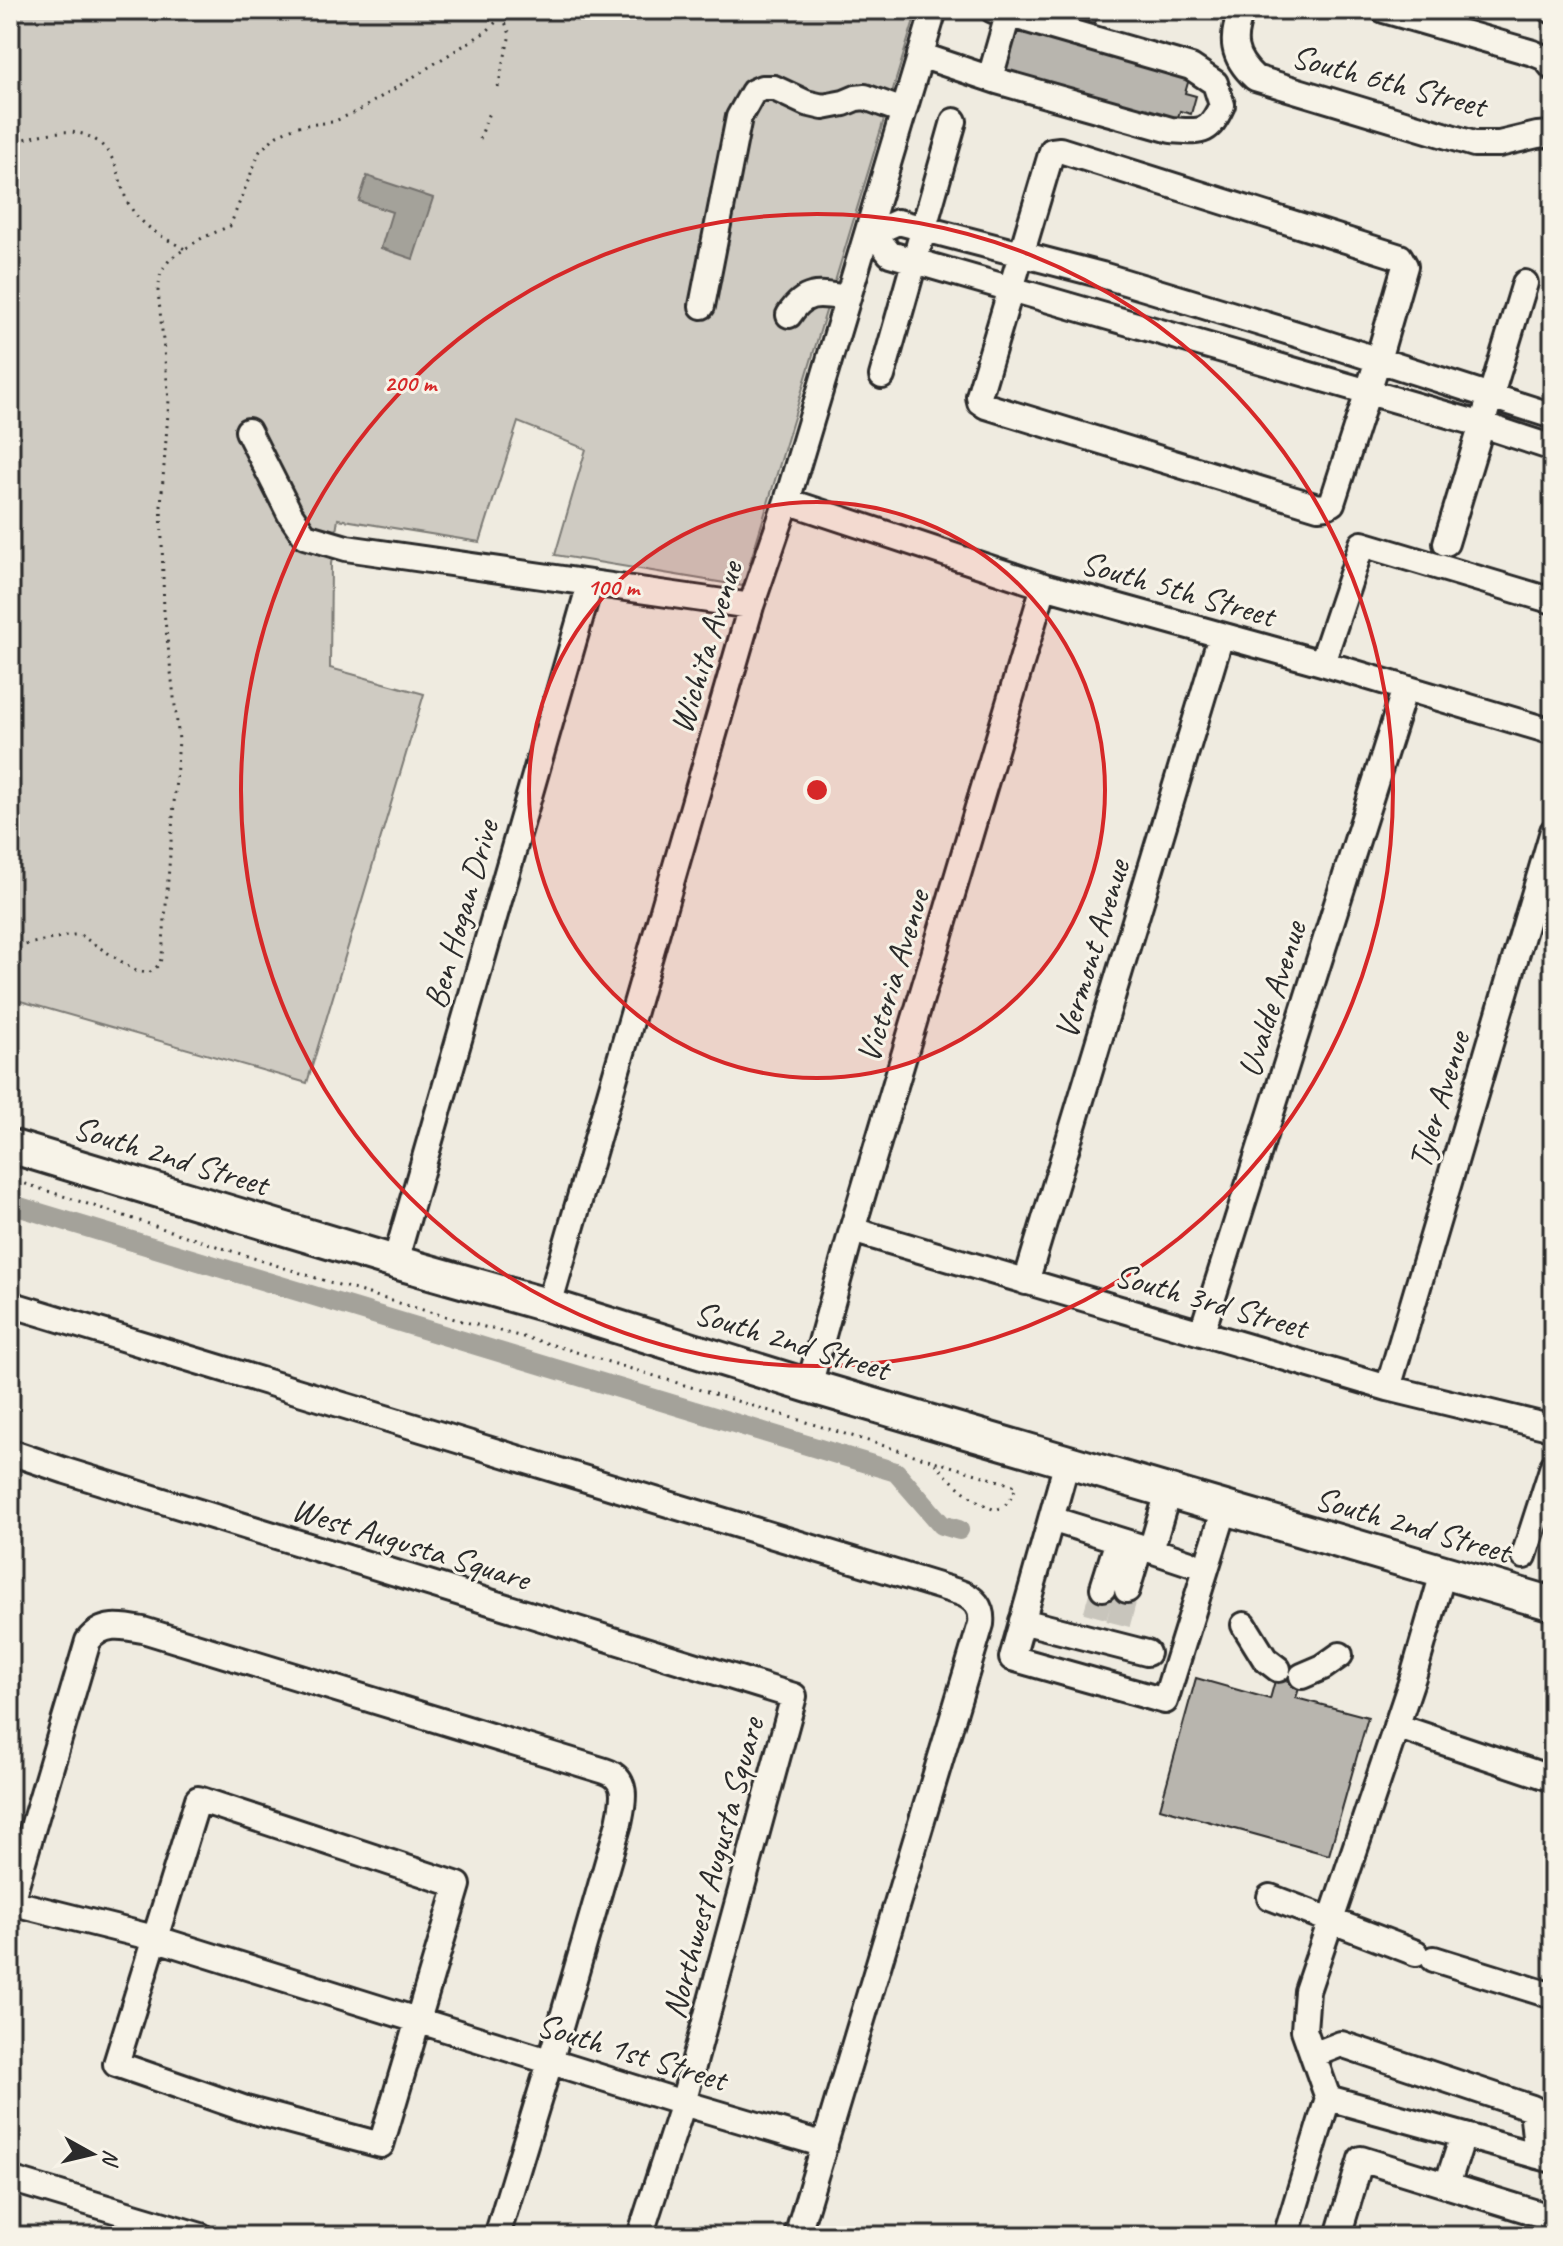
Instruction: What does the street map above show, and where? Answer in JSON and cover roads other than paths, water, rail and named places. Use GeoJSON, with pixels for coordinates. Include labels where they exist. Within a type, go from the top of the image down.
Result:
{"type":"FeatureCollection","features":[{"type":"Feature","properties":{"kind":"main road","name":"South 2nd Street"},"geometry":{"type":"LineString","coordinates":[[10,1146],[549,1305],[809,1386],[1553,1604]]}},
{"type":"Feature","properties":{"kind":"street","name":"Wichita Avenue"},"geometry":{"type":"LineString","coordinates":[[549,1305],[751,606],[787,501],[934,10]]}},
{"type":"Feature","properties":{"kind":"street","name":"South 6th Street"},"geometry":{"type":"LineString","coordinates":[[1242,10],[1235,32],[1235,52],[1242,66],[1255,78],[1474,144],[1499,144],[1553,134]]}},
{"type":"Feature","properties":{"kind":"street"},"geometry":{"type":"LineString","coordinates":[[1384,10],[1533,53],[1545,58],[1553,68]]}},
{"type":"Feature","properties":{"kind":"street"},"geometry":{"type":"LineString","coordinates":[[920,55],[990,78],[1171,130],[1200,132],[1214,122],[1222,105],[1215,83],[1191,67],[1000,12],[990,78]]}},
{"type":"Feature","properties":{"kind":"street"},"geometry":{"type":"LineString","coordinates":[[702,306],[739,117],[753,92],[774,88],[806,103],[823,107],[865,97],[903,111]]}},
{"type":"Feature","properties":{"kind":"street"},"geometry":{"type":"LineString","coordinates":[[882,376],[954,121]]}},
{"type":"Feature","properties":{"kind":"street"},"geometry":{"type":"LineString","coordinates":[[1060,150],[1400,257],[1405,266],[1332,503],[1318,507],[980,402],[979,396],[1010,288],[1052,151],[1060,150]]}},
{"type":"Feature","properties":{"kind":"street"},"geometry":{"type":"LineString","coordinates":[[1553,416],[1102,275],[1022,253],[898,222],[873,233],[890,254],[1483,425],[1553,448]]}},
{"type":"Feature","properties":{"kind":"street"},"geometry":{"type":"LineString","coordinates":[[1446,543],[1525,283]]}},
{"type":"Feature","properties":{"kind":"street"},"geometry":{"type":"LineString","coordinates":[[789,315],[797,303],[815,293],[847,298]]}},
{"type":"Feature","properties":{"kind":"street"},"geometry":{"type":"LineString","coordinates":[[248,431],[290,514],[305,536],[346,548],[751,606]]}},
{"type":"Feature","properties":{"kind":"street","name":"South 5th Street"},"geometry":{"type":"LineString","coordinates":[[787,501],[1044,586],[1322,663],[1553,732]]}},
{"type":"Feature","properties":{"kind":"street"},"geometry":{"type":"LineString","coordinates":[[1322,663],[1362,544],[1553,601]]}},
{"type":"Feature","properties":{"kind":"street","name":"Ben Hogan Drive"},"geometry":{"type":"LineString","coordinates":[[395,1262],[590,584]]}},
{"type":"Feature","properties":{"kind":"street","name":"Victoria Avenue"},"geometry":{"type":"LineString","coordinates":[[809,1386],[852,1230],[1044,586]]}},
{"type":"Feature","properties":{"kind":"street","name":"Vermont Avenue"},"geometry":{"type":"LineString","coordinates":[[1026,1282],[1221,636]]}},
{"type":"Feature","properties":{"kind":"street","name":"Uvalde Avenue"},"geometry":{"type":"LineString","coordinates":[[1202,1332],[1405,688]]}},
{"type":"Feature","properties":{"kind":"street","name":"Tyler Avenue"},"geometry":{"type":"LineString","coordinates":[[1388,1388],[1553,831]]}},
{"type":"Feature","properties":{"kind":"street","name":"South 3rd Street"},"geometry":{"type":"LineString","coordinates":[[852,1230],[1388,1388],[1553,1428]]}},
{"type":"Feature","properties":{"kind":"street"},"geometry":{"type":"LineString","coordinates":[[10,1304],[943,1587],[975,1600],[982,1616],[981,1624],[797,2236]]}},
{"type":"Feature","properties":{"kind":"street","name":"West Augusta Square"},"geometry":{"type":"LineString","coordinates":[[10,1452],[794,1696]]}},
{"type":"Feature","properties":{"kind":"street"},"geometry":{"type":"LineString","coordinates":[[1067,1462],[1012,1658],[1165,1701],[1225,1508]]}},
{"type":"Feature","properties":{"kind":"street"},"geometry":{"type":"LineString","coordinates":[[1524,1556],[1553,1466]]}},
{"type":"Feature","properties":{"kind":"street"},"geometry":{"type":"LineString","coordinates":[[1103,1588],[1136,1546],[1168,1492]]}},
{"type":"Feature","properties":{"kind":"street"},"geometry":{"type":"LineString","coordinates":[[1051,1519],[1190,1563]]}},
{"type":"Feature","properties":{"kind":"street"},"geometry":{"type":"LineString","coordinates":[[1127,1590],[1136,1546]]}},
{"type":"Feature","properties":{"kind":"street"},"geometry":{"type":"LineString","coordinates":[[1286,2236],[1328,2098],[1304,2030],[1307,1991],[1413,1677],[1443,1573]]}},
{"type":"Feature","properties":{"kind":"street"},"geometry":{"type":"LineString","coordinates":[[1022,1621],[1092,1627],[1116,1634],[1147,1653]]}},
{"type":"Feature","properties":{"kind":"street"},"geometry":{"type":"LineString","coordinates":[[1244,1625],[1265,1659],[1278,1669]]}},
{"type":"Feature","properties":{"kind":"street"},"geometry":{"type":"LineString","coordinates":[[154,1938],[10,1903],[88,1641],[110,1626],[143,1630],[617,1776],[623,1793],[619,1823],[497,2236]]}},
{"type":"Feature","properties":{"kind":"street"},"geometry":{"type":"LineString","coordinates":[[1302,1676],[1340,1655]]}},
{"type":"Feature","properties":{"kind":"street","name":"Northwest Augusta Square"},"geometry":{"type":"LineString","coordinates":[[640,2236],[683,2103],[794,1696]]}},
{"type":"Feature","properties":{"kind":"street"},"geometry":{"type":"LineString","coordinates":[[1396,1726],[1553,1779]]}},
{"type":"Feature","properties":{"kind":"street"},"geometry":{"type":"LineString","coordinates":[[198,1799],[458,1885],[419,2022],[381,2145],[246,2109],[116,2064],[198,1799]]}},
{"type":"Feature","properties":{"kind":"street"},"geometry":{"type":"LineString","coordinates":[[1270,1897],[1425,1956],[1553,1996]]}},
{"type":"Feature","properties":{"kind":"street","name":"South 1st Street"},"geometry":{"type":"LineString","coordinates":[[154,1938],[825,2145]]}},
{"type":"Feature","properties":{"kind":"street"},"geometry":{"type":"LineString","coordinates":[[1313,2055],[1341,2044],[1532,2108],[1545,2158],[1328,2098]]}},
{"type":"Feature","properties":{"kind":"street"},"geometry":{"type":"LineString","coordinates":[[1447,2185],[1463,2136]]}},
{"type":"Feature","properties":{"kind":"street"},"geometry":{"type":"LineString","coordinates":[[1338,2236],[1361,2159],[1553,2218]]}},
{"type":"Feature","properties":{"kind":"street"},"geometry":{"type":"LineString","coordinates":[[10,2179],[201,2236]]}},
{"type":"Feature","properties":{"kind":"waterway"},"geometry":{"type":"LineString","coordinates":[[10,1204],[896,1472],[942,1525],[959,1530]]}},
{"type":"Feature","properties":{"kind":"tunnel"},"geometry":{"type":"LineString","coordinates":[[1095,1616],[1103,1588]]}},
{"type":"Feature","properties":{"kind":"tunnel"},"geometry":{"type":"LineString","coordinates":[[1118,1624],[1127,1590]]}}]}
